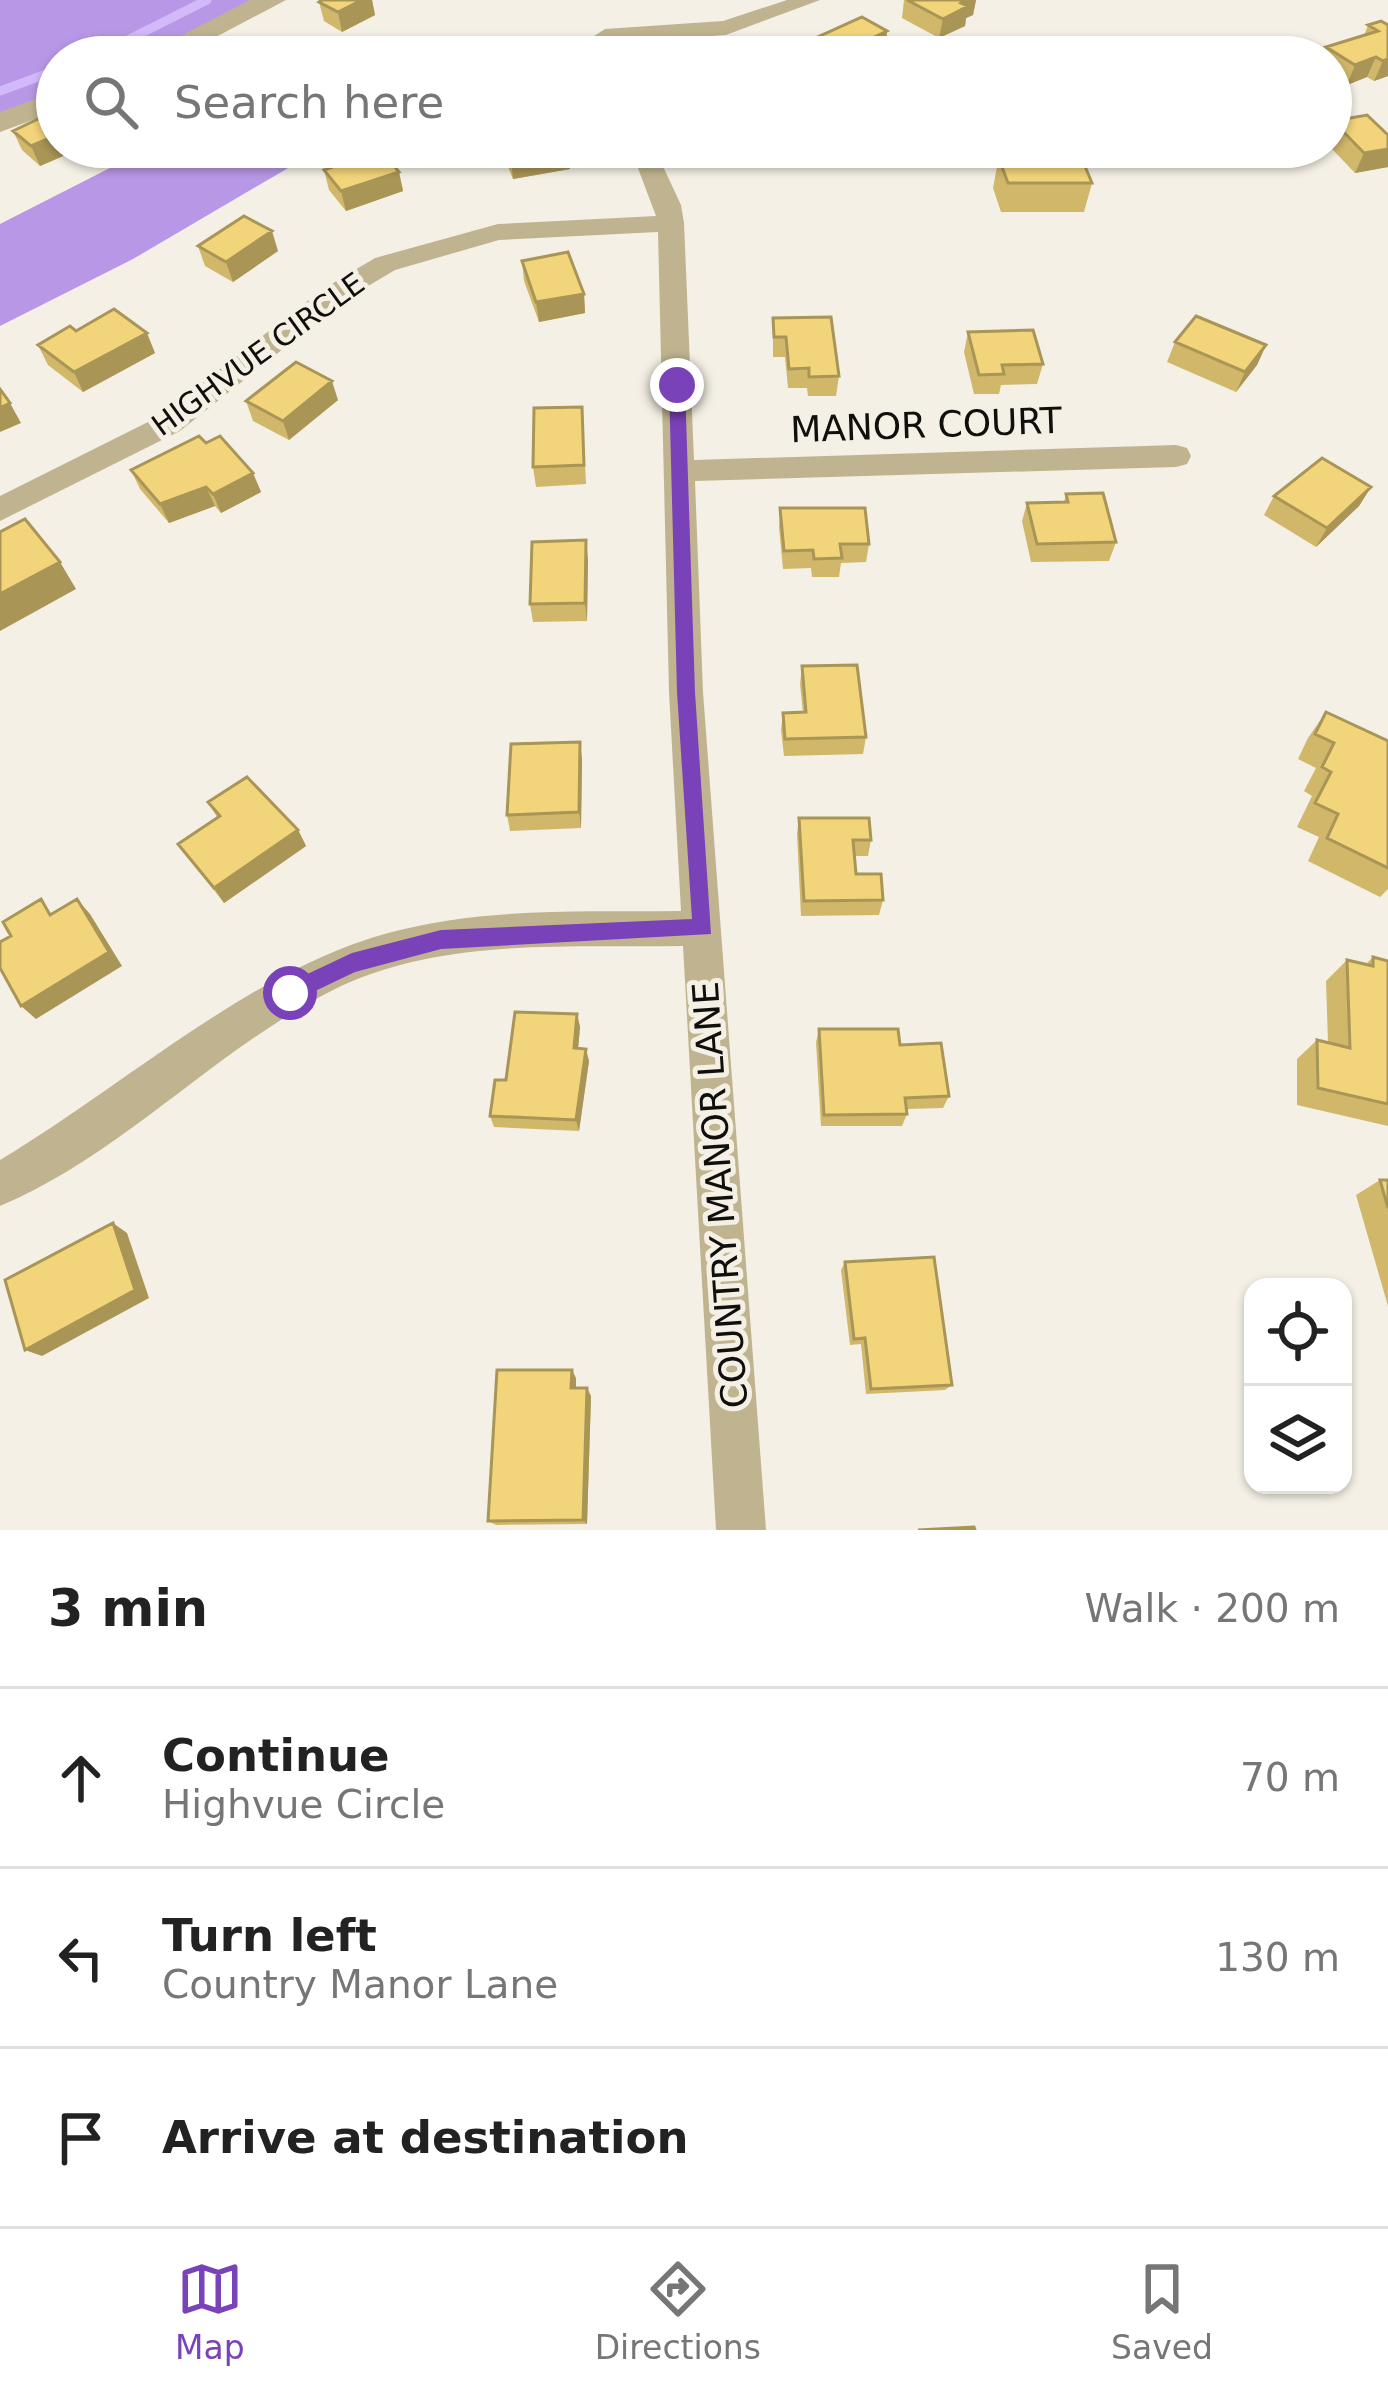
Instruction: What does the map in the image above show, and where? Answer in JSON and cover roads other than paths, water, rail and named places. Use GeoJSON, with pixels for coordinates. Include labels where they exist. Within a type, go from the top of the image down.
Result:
{"type":"FeatureCollection","features":[{"type":"Feature","properties":{"kind":"street"},"geometry":{"type":"LineString","coordinates":[[198,36],[272,0]]}},
{"type":"Feature","properties":{"kind":"street"},"geometry":{"type":"LineString","coordinates":[[672,36],[726,28],[809,0]]}},
{"type":"Feature","properties":{"kind":"street"},"geometry":{"type":"LineString","coordinates":[[605,36],[609,8]]}},
{"type":"Feature","properties":{"kind":"street"},"geometry":{"type":"LineString","coordinates":[[0,123],[36,108]]}},
{"type":"Feature","properties":{"kind":"street","name":"COUNTRY MANOR LANE"},"geometry":{"type":"LineString","coordinates":[[652,168],[671,223],[686,692],[741,1530]]}},
{"type":"Feature","properties":{"kind":"street","name":"HIGHVUE CIRCLE"},"geometry":{"type":"LineString","coordinates":[[0,510],[184,414],[333,295],[385,264],[484,233],[671,223]]}},
{"type":"Feature","properties":{"kind":"street","name":"MANOR COURT"},"geometry":{"type":"LineString","coordinates":[[677,471],[1176,456]]}},
{"type":"Feature","properties":{"kind":"street"},"geometry":{"type":"LineString","coordinates":[[0,1184],[81,1135],[271,1004],[352,963],[412,944],[485,934],[703,928]]}},
{"type":"Feature","properties":{"kind":"waterway"},"geometry":{"type":"LineString","coordinates":[[136,36],[207,0]]}},
{"type":"Feature","properties":{"kind":"waterway"},"geometry":{"type":"LineString","coordinates":[[0,91],[36,78]]}}]}
